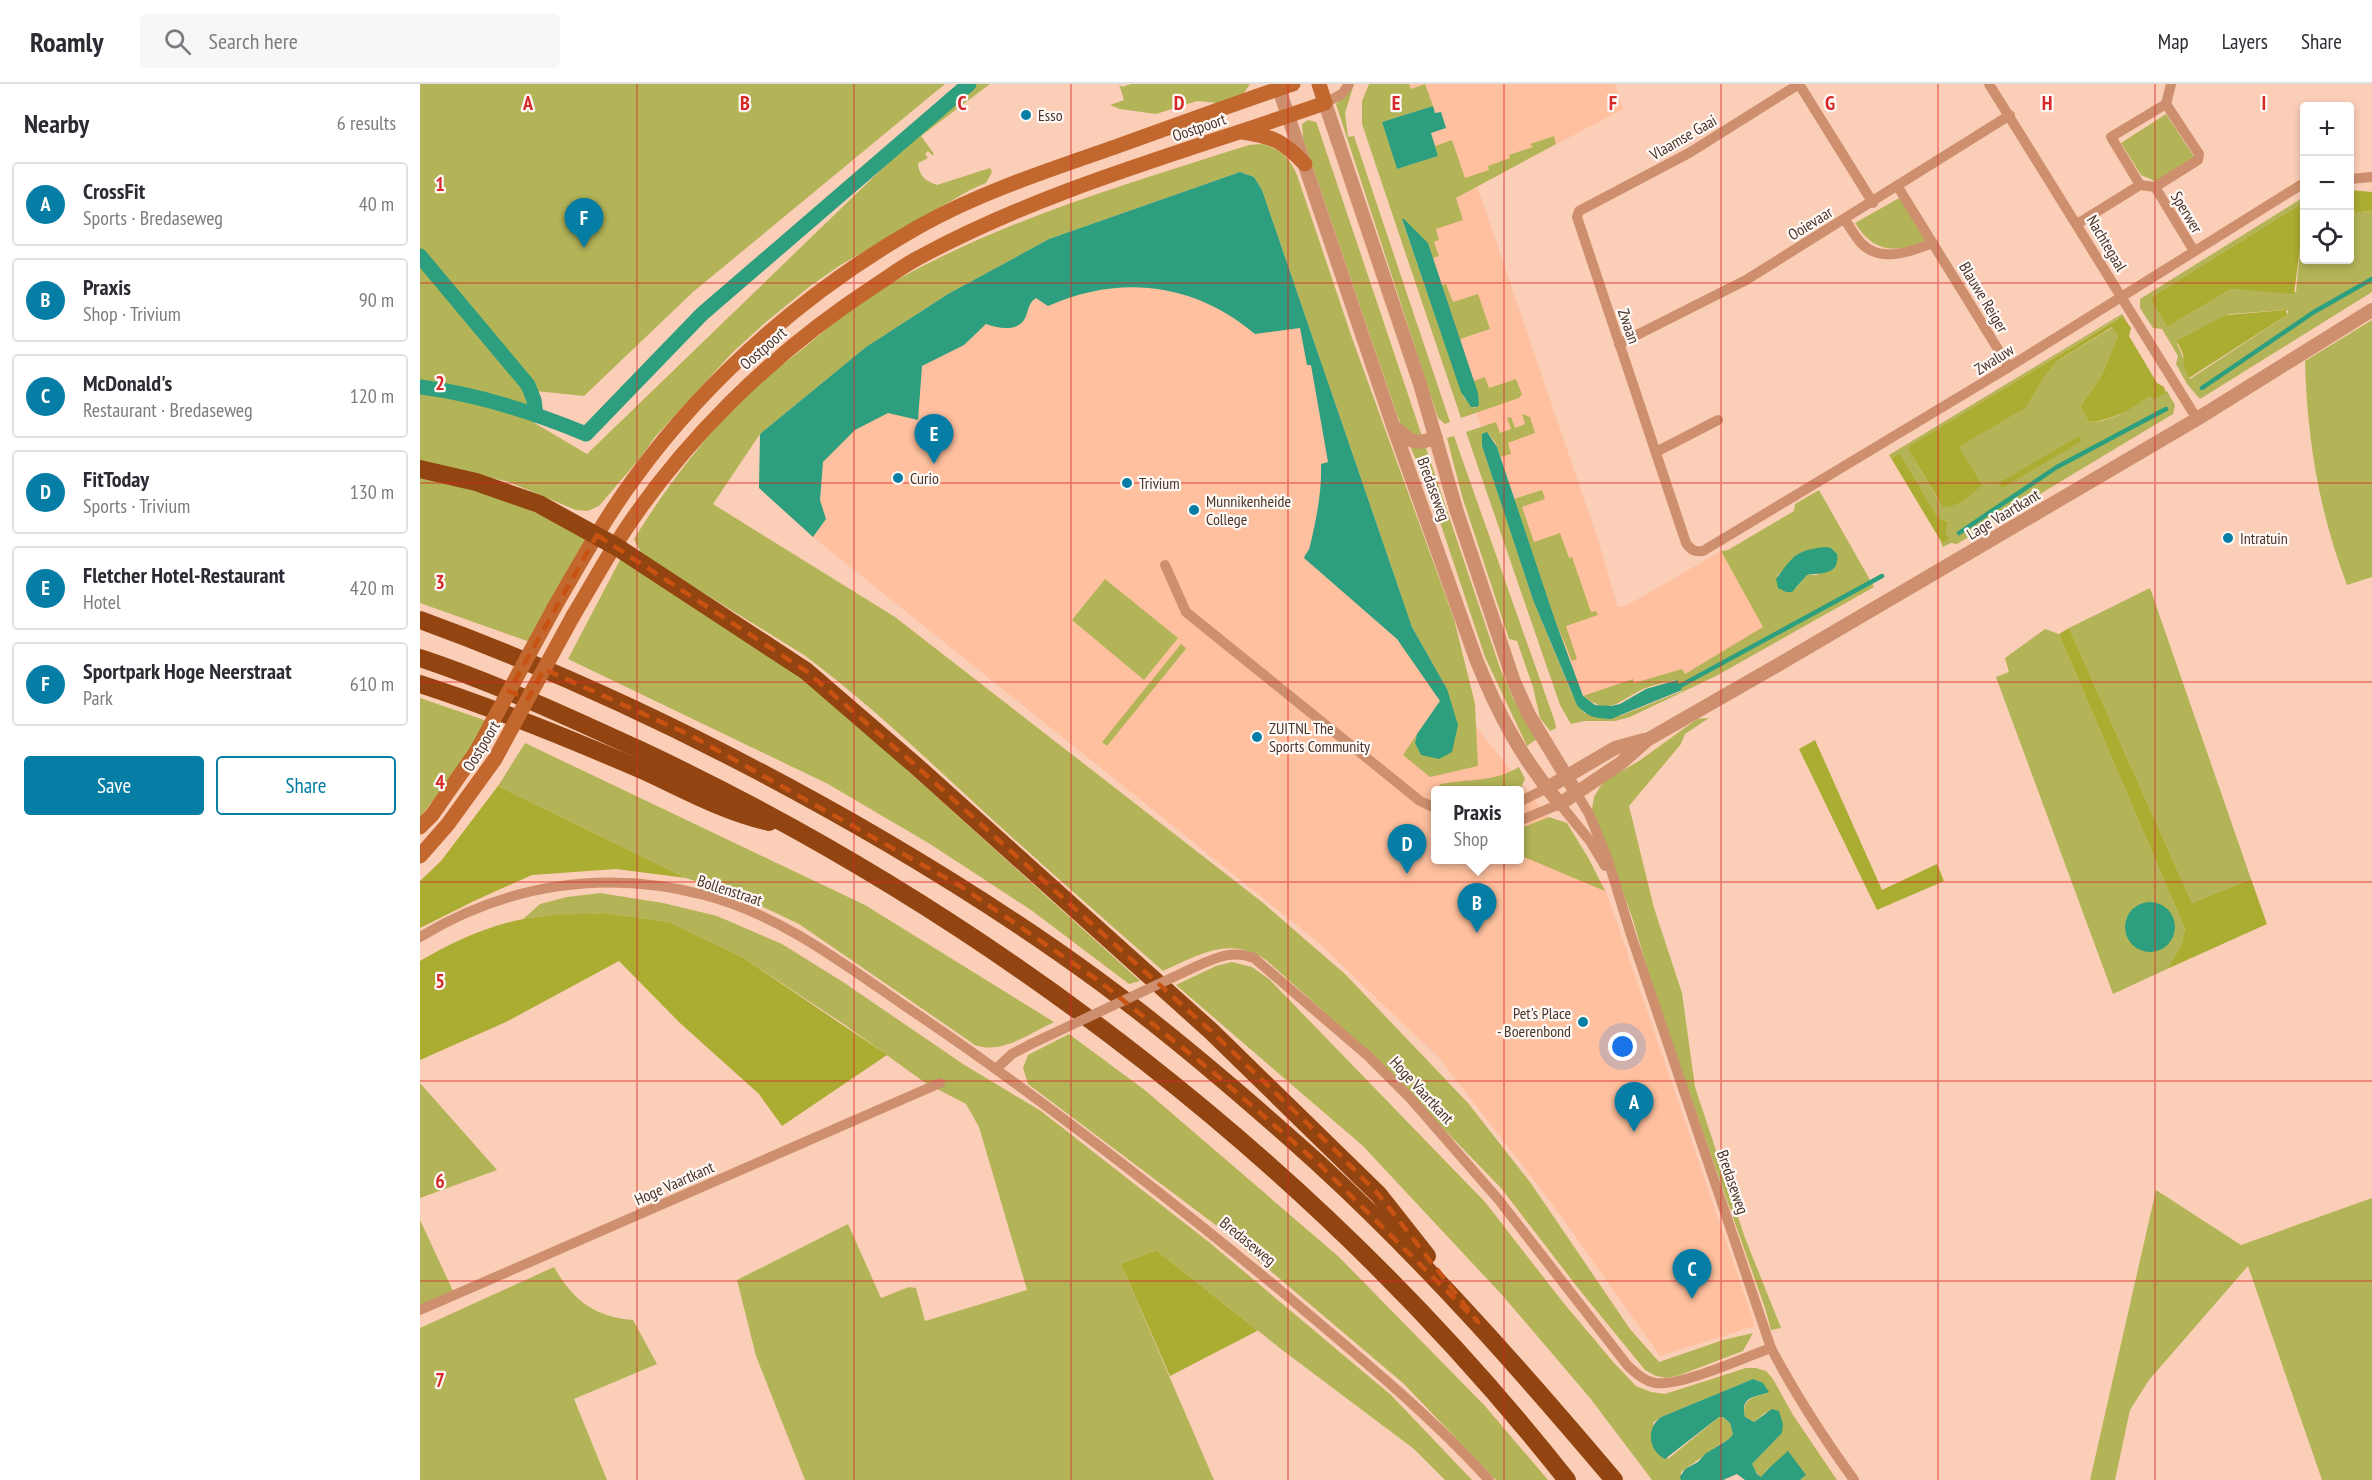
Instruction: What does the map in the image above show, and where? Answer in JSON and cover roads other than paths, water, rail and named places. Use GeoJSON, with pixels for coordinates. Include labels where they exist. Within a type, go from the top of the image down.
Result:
{"type":"FeatureCollection","features":[{"type":"Feature","properties":{"kind":"highway"},"geometry":{"type":"LineString","coordinates":[[420,469],[476,482],[539,504],[615,545],[806,671],[915,765],[1185,1007],[1379,1195],[1478,1322],[1614,1480]]}},
{"type":"Feature","properties":{"kind":"highway"},"geometry":{"type":"LineString","coordinates":[[420,620],[496,648],[690,735],[824,806],[962,887],[1099,981],[1214,1073],[1320,1165],[1478,1322]]}},
{"type":"Feature","properties":{"kind":"highway"},"geometry":{"type":"LineString","coordinates":[[420,658],[478,678],[557,711],[726,792],[901,890],[1009,961],[1112,1037],[1214,1118],[1336,1228],[1395,1287],[1506,1407],[1567,1480]]}},
{"type":"Feature","properties":{"kind":"highway"},"geometry":{"type":"LineString","coordinates":[[420,684],[463,698],[631,766],[740,816],[789,826]]}},
{"type":"Feature","properties":{"kind":"main road","name":"Bredaseweg"},"geometry":{"type":"LineString","coordinates":[[1319,84],[1325,103]]}},
{"type":"Feature","properties":{"kind":"main road","name":"Oostpoort"},"geometry":{"type":"LineString","coordinates":[[420,827],[432,814],[476,752],[554,608],[597,535],[635,477],[660,444],[735,363],[829,283],[873,253],[922,225],[1002,187],[1283,86]]}},
{"type":"Feature","properties":{"kind":"main road","name":"Oostpoort"},"geometry":{"type":"LineString","coordinates":[[420,856],[448,824],[495,759],[573,616],[615,545],[665,477],[700,436],[753,381],[795,343],[851,301],[918,258],[1005,216],[1058,194],[1325,103]]}},
{"type":"Feature","properties":{"kind":"main road"},"geometry":{"type":"LineString","coordinates":[[1240,132],[1276,139],[1305,164]]}},
{"type":"Feature","properties":{"kind":"street"},"geometry":{"type":"LineString","coordinates":[[1325,103],[1342,94],[1349,84]]}},
{"type":"Feature","properties":{"kind":"street"},"geometry":{"type":"LineString","coordinates":[[1799,84],[1873,202]]}},
{"type":"Feature","properties":{"kind":"street","name":"Vlaamse Gaai"},"geometry":{"type":"LineString","coordinates":[[1579,211],[1689,153],[1799,84]]}},
{"type":"Feature","properties":{"kind":"street","name":"Nachtegaal"},"geometry":{"type":"LineString","coordinates":[[1989,84],[2197,419]]}},
{"type":"Feature","properties":{"kind":"street"},"geometry":{"type":"LineString","coordinates":[[2078,224],[2140,185],[2111,137],[2166,104],[2171,84]]}},
{"type":"Feature","properties":{"kind":"street","name":"Bredaseweg"},"geometry":{"type":"LineString","coordinates":[[1283,86],[1288,116],[1393,426],[1491,696],[1521,754],[1590,841],[1612,879]]}},
{"type":"Feature","properties":{"kind":"street","name":"Bredaseweg"},"geometry":{"type":"LineString","coordinates":[[1325,103],[1401,326],[1456,509],[1514,682],[1529,715],[1577,794],[1599,836],[1771,1348],[1800,1402],[1854,1480]]}},
{"type":"Feature","properties":{"kind":"street","name":"Sperwer"},"geometry":{"type":"LineString","coordinates":[[2140,185],[2155,187],[2198,160],[2199,154],[2166,104]]}},
{"type":"Feature","properties":{"kind":"street","name":"Ooievaar"},"geometry":{"type":"LineString","coordinates":[[1619,344],[1746,280],[2010,115]]}},
{"type":"Feature","properties":{"kind":"street"},"geometry":{"type":"LineString","coordinates":[[2354,178],[2372,177]]}},
{"type":"Feature","properties":{"kind":"street","name":"Zwaluw"},"geometry":{"type":"LineString","coordinates":[[1696,552],[1703,551],[2009,368],[2300,185]]}},
{"type":"Feature","properties":{"kind":"street","name":"Blauwe Reiger"},"geometry":{"type":"LineString","coordinates":[[1898,187],[2009,368]]}},
{"type":"Feature","properties":{"kind":"street","name":"Sperwer"},"geometry":{"type":"LineString","coordinates":[[2155,187],[2194,251]]}},
{"type":"Feature","properties":{"kind":"street","name":"Zwaan"},"geometry":{"type":"LineString","coordinates":[[1579,211],[1576,217],[1686,543],[1696,552]]}},
{"type":"Feature","properties":{"kind":"street"},"geometry":{"type":"LineString","coordinates":[[1845,220],[1863,245],[1881,254],[1902,254],[1933,243]]}},
{"type":"Feature","properties":{"kind":"street","name":"Lage Vaartkant"},"geometry":{"type":"LineString","coordinates":[[1560,804],[1621,764],[1647,740],[2197,419],[2372,310]]}},
{"type":"Feature","properties":{"kind":"street"},"geometry":{"type":"LineString","coordinates":[[1656,452],[1718,420]]}},
{"type":"Feature","properties":{"kind":"street"},"geometry":{"type":"LineString","coordinates":[[1393,426],[1415,443],[1436,438]]}},
{"type":"Feature","properties":{"kind":"street"},"geometry":{"type":"LineString","coordinates":[[1166,565],[1186,612],[1420,801],[1431,806]]}},
{"type":"Feature","properties":{"kind":"street","name":"Lage Vaartkant"},"geometry":{"type":"LineString","coordinates":[[1546,788],[1615,748],[1647,740]]}},
{"type":"Feature","properties":{"kind":"street"},"geometry":{"type":"LineString","coordinates":[[1524,799],[1546,788]]}},
{"type":"Feature","properties":{"kind":"street"},"geometry":{"type":"LineString","coordinates":[[1524,819],[1560,804]]}},
{"type":"Feature","properties":{"kind":"street","name":"Bollenstraat"},"geometry":{"type":"LineString","coordinates":[[420,937],[443,923],[495,900],[554,886],[589,882],[637,884],[692,892],[739,906],[799,935],[997,1068]]}},
{"type":"Feature","properties":{"kind":"street","name":"Hoge Vaartkant"},"geometry":{"type":"LineString","coordinates":[[997,1068],[1012,1054],[1031,1044],[1197,966],[1228,954],[1254,958],[1375,1062],[1410,1098],[1540,1250],[1628,1366],[1645,1380],[1655,1383],[1676,1381],[1771,1348]]}},
{"type":"Feature","properties":{"kind":"street","name":"Bredaseweg"},"geometry":{"type":"LineString","coordinates":[[997,1068],[1220,1240],[1413,1402],[1489,1480]]}},
{"type":"Feature","properties":{"kind":"street","name":"Hoge Vaartkant"},"geometry":{"type":"LineString","coordinates":[[420,1310],[940,1083]]}},
{"type":"Feature","properties":{"kind":"waterway"},"geometry":{"type":"LineString","coordinates":[[420,387],[463,394],[504,405],[586,434],[702,314],[969,84]]}},
{"type":"Feature","properties":{"kind":"waterway"},"geometry":{"type":"LineString","coordinates":[[420,256],[528,385],[534,400],[536,415]]}},
{"type":"Feature","properties":{"kind":"waterway"},"geometry":{"type":"LineString","coordinates":[[2202,388],[2314,312],[2372,279]]}},
{"type":"Feature","properties":{"kind":"waterway"},"geometry":{"type":"LineString","coordinates":[[1959,533],[2057,467],[2166,409]]}},
{"type":"Feature","properties":{"kind":"waterway"},"geometry":{"type":"LineString","coordinates":[[1680,686],[1882,576]]}},
{"type":"Feature","properties":{"kind":"place","name":"Esso"},"geometry":{"type":"Point","coordinates":[1026,115]}},
{"type":"Feature","properties":{"kind":"place","name":"Sportpark Hoge Neerstraat"},"geometry":{"type":"Point","coordinates":[584,248]}},
{"type":"Feature","properties":{"kind":"place","name":"Fletcher Hotel-Restaurant"},"geometry":{"type":"Point","coordinates":[934,464]}},
{"type":"Feature","properties":{"kind":"place","name":"Curio"},"geometry":{"type":"Point","coordinates":[898,478]}},
{"type":"Feature","properties":{"kind":"place","name":"Trivium"},"geometry":{"type":"Point","coordinates":[1127,483]}},
{"type":"Feature","properties":{"kind":"place","name":"Munnikenheide College"},"geometry":{"type":"Point","coordinates":[1194,510]}},
{"type":"Feature","properties":{"kind":"place","name":"Intratuin"},"geometry":{"type":"Point","coordinates":[2228,538]}},
{"type":"Feature","properties":{"kind":"place","name":"ZUITNL The Sports Community"},"geometry":{"type":"Point","coordinates":[1257,737]}},
{"type":"Feature","properties":{"kind":"place","name":"FitToday"},"geometry":{"type":"Point","coordinates":[1407,874]}},
{"type":"Feature","properties":{"kind":"place","name":"Praxis"},"geometry":{"type":"Point","coordinates":[1477,933]}},
{"type":"Feature","properties":{"kind":"place","name":"Pet's Place - Boerenbond"},"geometry":{"type":"Point","coordinates":[1583,1022]}},
{"type":"Feature","properties":{"kind":"place","name":"CrossFit"},"geometry":{"type":"Point","coordinates":[1634,1132]}},
{"type":"Feature","properties":{"kind":"place","name":"McDonald's"},"geometry":{"type":"Point","coordinates":[1692,1299]}}]}
